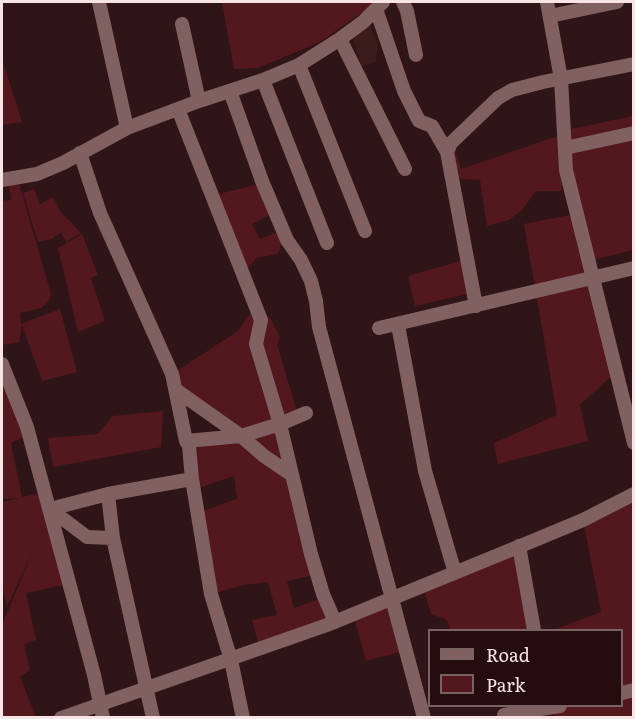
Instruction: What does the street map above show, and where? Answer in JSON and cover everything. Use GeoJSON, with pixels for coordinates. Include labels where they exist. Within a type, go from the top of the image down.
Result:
{"type":"FeatureCollection","features":[{"type":"Feature","properties":{"kind":"street"},"geometry":{"type":"LineString","coordinates":[[99,2],[127,128]]}},
{"type":"Feature","properties":{"kind":"street"},"geometry":{"type":"LineString","coordinates":[[403,2],[408,11],[416,55]]}},
{"type":"Feature","properties":{"kind":"street"},"geometry":{"type":"LineString","coordinates":[[547,2],[561,78],[566,170],[615,373],[623,394],[633,443]]}},
{"type":"Feature","properties":{"kind":"street"},"geometry":{"type":"LineString","coordinates":[[550,16],[617,2]]}},
{"type":"Feature","properties":{"kind":"street"},"geometry":{"type":"LineString","coordinates":[[2,180],[38,174],[127,128],[263,80],[298,65],[363,22],[379,5]]}},
{"type":"Feature","properties":{"kind":"street"},"geometry":{"type":"LineString","coordinates":[[379,5],[393,63],[409,101],[419,122],[432,126],[447,152],[476,306]]}},
{"type":"Feature","properties":{"kind":"street"},"geometry":{"type":"LineString","coordinates":[[182,24],[199,101]]}},
{"type":"Feature","properties":{"kind":"street"},"geometry":{"type":"LineString","coordinates":[[340,39],[405,170]]}},
{"type":"Feature","properties":{"kind":"street"},"geometry":{"type":"LineString","coordinates":[[447,152],[451,143],[498,98],[512,90],[633,64]]}},
{"type":"Feature","properties":{"kind":"street"},"geometry":{"type":"LineString","coordinates":[[298,65],[365,231]]}},
{"type":"Feature","properties":{"kind":"street"},"geometry":{"type":"LineString","coordinates":[[263,80],[327,243]]}},
{"type":"Feature","properties":{"kind":"street"},"geometry":{"type":"LineString","coordinates":[[230,91],[262,180],[287,240],[307,271],[314,290],[320,327],[424,717]]}},
{"type":"Feature","properties":{"kind":"street"},"geometry":{"type":"LineString","coordinates":[[178,109],[261,320],[256,344],[280,424],[320,585],[335,622]]}},
{"type":"Feature","properties":{"kind":"street"},"geometry":{"type":"LineString","coordinates":[[565,148],[633,133]]}},
{"type":"Feature","properties":{"kind":"street"},"geometry":{"type":"LineString","coordinates":[[80,153],[100,213],[172,374],[189,446],[192,479],[211,594],[231,660],[243,717]]}},
{"type":"Feature","properties":{"kind":"street"},"geometry":{"type":"LineString","coordinates":[[379,328],[633,268]]}},
{"type":"Feature","properties":{"kind":"street"},"geometry":{"type":"LineString","coordinates":[[398,325],[425,471],[455,573]]}},
{"type":"Feature","properties":{"kind":"street"},"geometry":{"type":"LineString","coordinates":[[2,364],[27,427],[102,711]]}},
{"type":"Feature","properties":{"kind":"street"},"geometry":{"type":"LineString","coordinates":[[176,390],[242,436],[264,456],[292,475]]}},
{"type":"Feature","properties":{"kind":"street"},"geometry":{"type":"LineString","coordinates":[[186,441],[242,436],[280,424],[306,412]]}},
{"type":"Feature","properties":{"kind":"street"},"geometry":{"type":"LineString","coordinates":[[50,509],[108,494],[192,479]]}},
{"type":"Feature","properties":{"kind":"street"},"geometry":{"type":"LineString","coordinates":[[108,494],[112,538],[153,717]]}},
{"type":"Feature","properties":{"kind":"street"},"geometry":{"type":"LineString","coordinates":[[62,717],[102,711],[147,688],[335,622],[583,520],[633,494]]}},
{"type":"Feature","properties":{"kind":"street"},"geometry":{"type":"LineString","coordinates":[[50,509],[87,537],[112,538]]}},
{"type":"Feature","properties":{"kind":"street"},"geometry":{"type":"LineString","coordinates":[[519,546],[534,629]]}},
{"type":"Feature","properties":{"kind":"street"},"geometry":{"type":"LineString","coordinates":[[504,715],[551,709]]}},
{"type":"Feature","properties":{"kind":"shaded area"},"geometry":{"type":"Polygon","coordinates":[[[369,24],[378,44],[376,62],[362,66],[352,37],[369,24]]]}},
{"type":"Feature","properties":{"kind":"green space"},"geometry":{"type":"Polygon","coordinates":[[[222,2],[377,2],[320,42],[258,68],[234,69],[222,2]]]}},
{"type":"Feature","properties":{"kind":"green space"},"geometry":{"type":"Polygon","coordinates":[[[2,59],[22,122],[3,125],[2,122],[2,59]]]}},
{"type":"Feature","properties":{"kind":"green space"},"geometry":{"type":"Polygon","coordinates":[[[633,116],[633,250],[589,261],[615,373],[580,405],[588,441],[498,464],[494,443],[557,415],[524,224],[576,214],[566,130],[633,116]]]}},
{"type":"Feature","properties":{"kind":"green space"},"geometry":{"type":"Polygon","coordinates":[[[558,136],[566,170],[561,191],[536,191],[522,210],[509,220],[487,226],[480,180],[452,178],[454,146],[461,169],[558,136]]]}},
{"type":"Feature","properties":{"kind":"green space"},"geometry":{"type":"Polygon","coordinates":[[[19,183],[51,294],[48,302],[41,308],[20,313],[21,324],[60,309],[77,372],[42,381],[22,325],[19,342],[2,345],[2,201],[11,200],[9,185],[19,183]]]}},
{"type":"Feature","properties":{"kind":"green space"},"geometry":{"type":"Polygon","coordinates":[[[259,184],[269,215],[252,224],[260,239],[278,232],[282,241],[278,254],[256,258],[247,270],[215,195],[259,184]]]}},
{"type":"Feature","properties":{"kind":"green space"},"geometry":{"type":"Polygon","coordinates":[[[34,189],[40,204],[53,197],[60,211],[81,233],[66,242],[61,232],[52,239],[38,242],[23,193],[34,189]]]}},
{"type":"Feature","properties":{"kind":"green space"},"geometry":{"type":"Polygon","coordinates":[[[82,234],[98,275],[91,278],[105,321],[78,332],[58,248],[82,234]]]}},
{"type":"Feature","properties":{"kind":"green space"},"geometry":{"type":"Polygon","coordinates":[[[464,260],[471,293],[415,306],[408,276],[464,260]]]}},
{"type":"Feature","properties":{"kind":"green space"},"geometry":{"type":"Polygon","coordinates":[[[255,307],[271,319],[280,337],[277,344],[298,415],[277,422],[315,575],[287,581],[294,608],[320,599],[327,625],[260,650],[252,620],[277,615],[268,582],[244,585],[211,594],[197,513],[237,499],[234,476],[193,490],[188,442],[237,434],[179,389],[172,374],[238,331],[255,307]]]}},
{"type":"Feature","properties":{"kind":"green space"},"geometry":{"type":"Polygon","coordinates":[[[2,383],[10,402],[16,400],[28,435],[11,443],[22,497],[45,492],[69,584],[26,593],[36,640],[24,644],[30,670],[20,677],[36,717],[2,717],[2,625],[33,551],[7,607],[2,584],[2,502],[18,498],[2,499],[2,383]]]}},
{"type":"Feature","properties":{"kind":"green space"},"geometry":{"type":"Polygon","coordinates":[[[163,411],[161,447],[53,467],[48,438],[98,434],[113,416],[163,411]]]}},
{"type":"Feature","properties":{"kind":"green space"},"geometry":{"type":"Polygon","coordinates":[[[633,494],[633,717],[555,717],[553,707],[623,707],[623,629],[556,629],[601,612],[583,520],[633,494]]]}},
{"type":"Feature","properties":{"kind":"green space"},"geometry":{"type":"Polygon","coordinates":[[[514,550],[532,629],[450,629],[447,620],[431,614],[423,587],[514,550]]]}},
{"type":"Feature","properties":{"kind":"green space"},"geometry":{"type":"Polygon","coordinates":[[[388,607],[400,652],[366,661],[355,621],[388,607]]]}}]}
